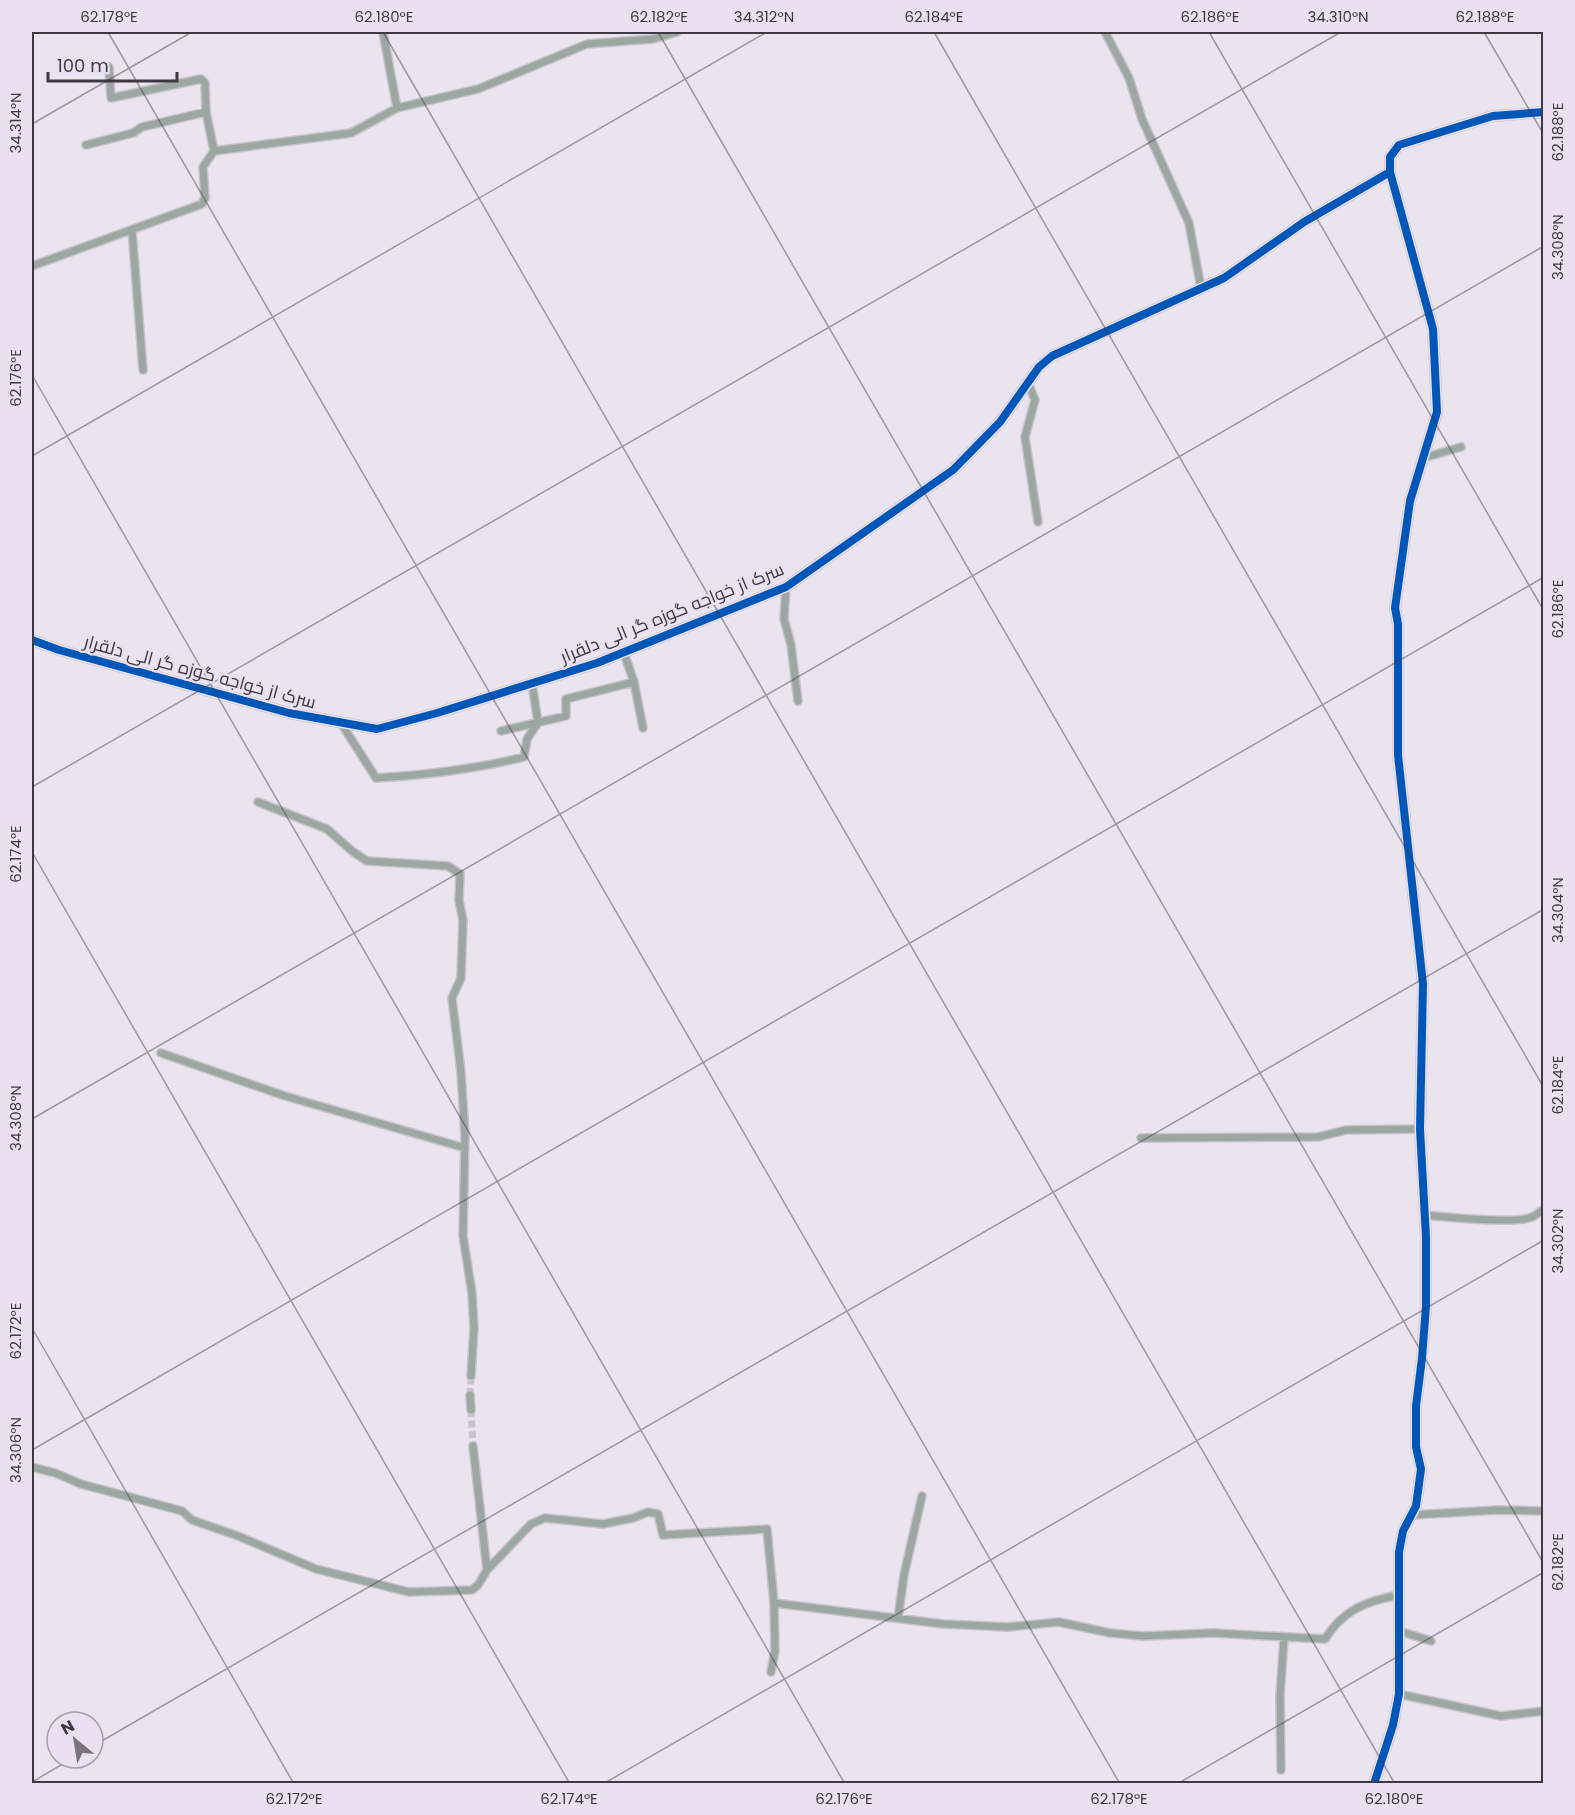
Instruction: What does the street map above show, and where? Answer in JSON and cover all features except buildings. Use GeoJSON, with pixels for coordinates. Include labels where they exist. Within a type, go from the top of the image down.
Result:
{"type":"FeatureCollection","features":[{"type":"Feature","properties":{"kind":"street"},"geometry":{"type":"LineString","coordinates":[[383,32],[397,108]]}},
{"type":"Feature","properties":{"kind":"street"},"geometry":{"type":"LineString","coordinates":[[214,151],[351,133],[397,108],[478,89],[587,44],[653,39],[677,32]]}},
{"type":"Feature","properties":{"kind":"street"},"geometry":{"type":"LineString","coordinates":[[1105,32],[1129,78],[1142,119],[1189,223],[1201,288]]}},
{"type":"Feature","properties":{"kind":"street"},"geometry":{"type":"LineString","coordinates":[[32,266],[202,204],[205,198],[203,167],[214,151],[206,112],[206,83],[201,79],[111,98],[108,68]]}},
{"type":"Feature","properties":{"kind":"street"},"geometry":{"type":"LineString","coordinates":[[86,145],[134,133],[141,128],[206,112]]}},
{"type":"Feature","properties":{"kind":"street"},"geometry":{"type":"LineString","coordinates":[[1374,1784],[1399,1694],[1400,1541],[1416,1506],[1421,1469],[1416,1447],[1416,1406],[1426,1306],[1420,1129],[1423,984],[1398,755],[1398,624],[1395,609],[1410,501],[1437,412],[1433,329],[1390,171],[1390,157],[1399,145],[1493,116],[1544,112]]}},
{"type":"Feature","properties":{"kind":"street","name":"سرک از خواجه گوزه گر الی دلقرار"},"geometry":{"type":"LineString","coordinates":[[32,640],[59,650],[289,713],[377,729],[624,653],[786,587],[953,470],[1000,423],[1039,367],[1052,356],[1224,278],[1304,222],[1390,171]]}},
{"type":"Feature","properties":{"kind":"street"},"geometry":{"type":"LineString","coordinates":[[132,230],[143,370]]}},
{"type":"Feature","properties":{"kind":"street"},"geometry":{"type":"LineString","coordinates":[[1028,383],[1035,400],[1025,437],[1038,522]]}},
{"type":"Feature","properties":{"kind":"street"},"geometry":{"type":"LineString","coordinates":[[1423,458],[1461,447]]}},
{"type":"Feature","properties":{"kind":"street"},"geometry":{"type":"LineString","coordinates":[[786,587],[784,619],[792,645],[798,701]]}},
{"type":"Feature","properties":{"kind":"street"},"geometry":{"type":"LineString","coordinates":[[624,653],[634,682],[643,728]]}},
{"type":"Feature","properties":{"kind":"street"},"geometry":{"type":"LineString","coordinates":[[501,731],[566,716],[566,699],[634,682]]}},
{"type":"Feature","properties":{"kind":"street"},"geometry":{"type":"LineString","coordinates":[[341,723],[376,778],[433,775],[485,767],[524,757],[527,739],[538,723],[532,683]]}},
{"type":"Feature","properties":{"kind":"street"},"geometry":{"type":"LineString","coordinates":[[258,802],[327,829],[367,861],[448,866],[460,874],[459,901],[463,920],[461,978],[452,998],[461,1071],[465,1148],[463,1236],[472,1293],[474,1328],[471,1376]]}},
{"type":"Feature","properties":{"kind":"street"},"geometry":{"type":"LineString","coordinates":[[161,1053],[285,1096],[465,1148]]}},
{"type":"Feature","properties":{"kind":"street"},"geometry":{"type":"LineString","coordinates":[[1141,1138],[1318,1137],[1346,1130],[1420,1129]]}},
{"type":"Feature","properties":{"kind":"street"},"geometry":{"type":"LineString","coordinates":[[1424,1215],[1509,1220],[1530,1218],[1544,1209]]}},
{"type":"Feature","properties":{"kind":"street"},"geometry":{"type":"LineString","coordinates":[[470,1395],[471,1410]]}},
{"type":"Feature","properties":{"kind":"street"},"geometry":{"type":"LineString","coordinates":[[473,1446],[487,1570]]}},
{"type":"Feature","properties":{"kind":"street"},"geometry":{"type":"LineString","coordinates":[[32,1467],[55,1473],[81,1484],[182,1511],[192,1520],[238,1536],[316,1569],[409,1592],[472,1590],[487,1570],[537,1520],[545,1518],[603,1524],[633,1518],[648,1512],[658,1514],[663,1535],[767,1529],[774,1603],[775,1651],[771,1672]]}},
{"type":"Feature","properties":{"kind":"street"},"geometry":{"type":"LineString","coordinates":[[898,1618],[904,1575],[922,1496]]}},
{"type":"Feature","properties":{"kind":"street"},"geometry":{"type":"LineString","coordinates":[[1412,1515],[1498,1510],[1544,1511]]}},
{"type":"Feature","properties":{"kind":"street"},"geometry":{"type":"LineString","coordinates":[[774,1603],[943,1624],[1008,1627],[1059,1622],[1110,1633],[1143,1636],[1214,1633],[1325,1639],[1334,1625],[1355,1609],[1372,1600],[1399,1595]]}},
{"type":"Feature","properties":{"kind":"street"},"geometry":{"type":"LineString","coordinates":[[1399,1631],[1431,1641]]}},
{"type":"Feature","properties":{"kind":"street"},"geometry":{"type":"LineString","coordinates":[[1281,1770],[1280,1696],[1284,1638]]}},
{"type":"Feature","properties":{"kind":"street"},"geometry":{"type":"LineString","coordinates":[[1399,1694],[1501,1716],[1544,1711]]}},
{"type":"Feature","properties":{"kind":"tunnel"},"geometry":{"type":"LineString","coordinates":[[470,1395],[471,1376]]}},
{"type":"Feature","properties":{"kind":"tunnel"},"geometry":{"type":"LineString","coordinates":[[471,1410],[473,1446]]}},
{"type":"Feature","properties":{"kind":"cycle path"},"geometry":{"type":"LineString","coordinates":[[32,640],[59,650],[289,713],[377,729],[437,713],[597,663],[786,587],[953,470],[1000,422],[1039,367],[1052,356],[1224,278],[1304,222],[1390,172],[1390,157],[1399,145],[1493,116],[1544,112]]}},
{"type":"Feature","properties":{"kind":"cycle path"},"geometry":{"type":"LineString","coordinates":[[1374,1784],[1393,1725],[1399,1694],[1399,1552],[1403,1531],[1416,1506],[1421,1469],[1416,1447],[1416,1406],[1426,1306],[1426,1237],[1420,1129],[1423,984],[1398,755],[1398,624],[1395,608],[1410,501],[1437,412],[1433,329],[1390,172]]}}]}
